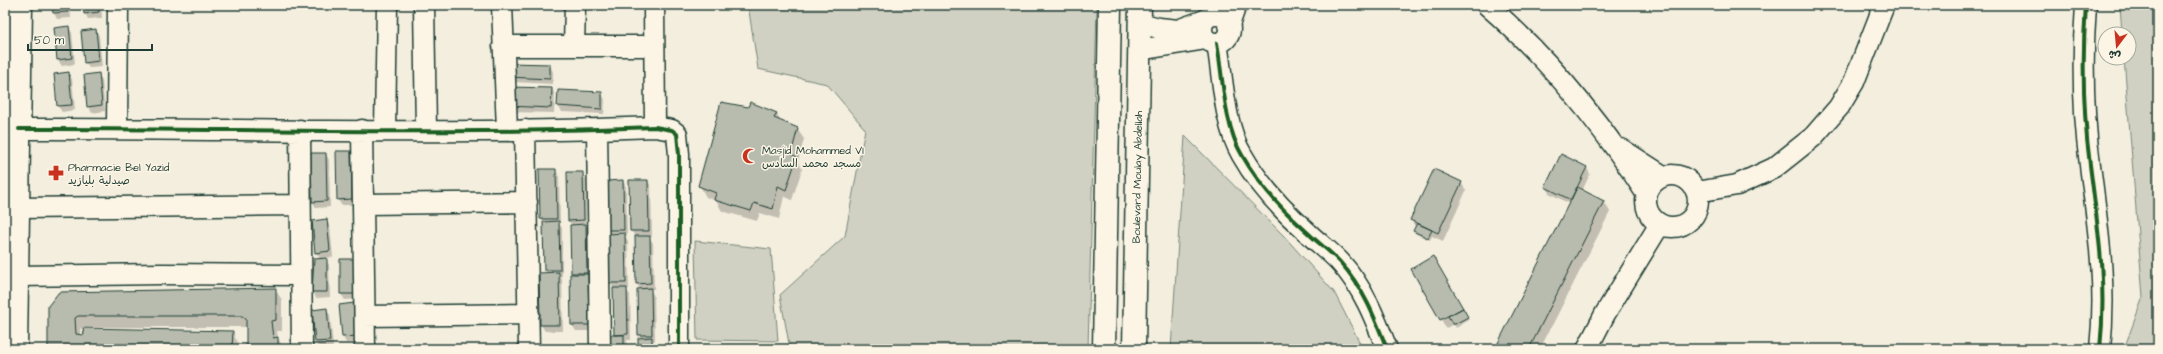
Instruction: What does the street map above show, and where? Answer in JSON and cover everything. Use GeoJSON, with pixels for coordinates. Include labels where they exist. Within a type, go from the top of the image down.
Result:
{"type":"FeatureCollection","features":[{"type":"Feature","properties":{"kind":"main road"},"geometry":{"type":"LineString","coordinates":[[16,349],[21,5]]}},
{"type":"Feature","properties":{"kind":"main road"},"geometry":{"type":"LineString","coordinates":[[1104,349],[1110,5]]}},
{"type":"Feature","properties":{"kind":"main road","name":"Boulevard Moulay Abdellah"},"geometry":{"type":"LineString","coordinates":[[1134,349],[1140,14]]}},
{"type":"Feature","properties":{"kind":"street"},"geometry":{"type":"LineString","coordinates":[[117,128],[118,5]]}},
{"type":"Feature","properties":{"kind":"street"},"geometry":{"type":"LineString","coordinates":[[385,130],[387,5]]}},
{"type":"Feature","properties":{"kind":"street"},"geometry":{"type":"LineString","coordinates":[[424,5],[426,130]]}},
{"type":"Feature","properties":{"kind":"street"},"geometry":{"type":"LineString","coordinates":[[502,5],[503,46],[527,202],[529,349]]}},
{"type":"Feature","properties":{"kind":"street"},"geometry":{"type":"LineString","coordinates":[[574,46],[575,5]]}},
{"type":"Feature","properties":{"kind":"street"},"geometry":{"type":"LineString","coordinates":[[654,5],[655,127]]}},
{"type":"Feature","properties":{"kind":"street"},"geometry":{"type":"LineString","coordinates":[[1139,50],[1215,25],[1236,5]]}},
{"type":"Feature","properties":{"kind":"street"},"geometry":{"type":"LineString","coordinates":[[1487,5],[1509,24],[1569,90],[1616,146],[1646,193]]}},
{"type":"Feature","properties":{"kind":"street"},"geometry":{"type":"LineString","coordinates":[[1502,5],[1509,24]]}},
{"type":"Feature","properties":{"kind":"street"},"geometry":{"type":"LineString","coordinates":[[1697,192],[1737,185],[1774,168],[1813,136],[1839,107],[1854,82],[1884,5]]}},
{"type":"Feature","properties":{"kind":"street"},"geometry":{"type":"LineString","coordinates":[[2086,5],[2083,75],[2090,165],[2102,259],[2102,326],[2100,349]]}},
{"type":"Feature","properties":{"kind":"street"},"geometry":{"type":"LineString","coordinates":[[1140,14],[1159,28],[1178,30],[1215,25]]}},
{"type":"Feature","properties":{"kind":"street"},"geometry":{"type":"LineString","coordinates":[[1215,25],[1228,118],[1241,154],[1262,187],[1291,218],[1339,261],[1356,282],[1373,312],[1386,349]]}},
{"type":"Feature","properties":{"kind":"street"},"geometry":{"type":"LineString","coordinates":[[503,46],[654,46]]}},
{"type":"Feature","properties":{"kind":"street"},"geometry":{"type":"LineString","coordinates":[[19,129],[516,130],[655,127],[672,130],[677,134],[678,142],[679,349]]}},
{"type":"Feature","properties":{"kind":"street"},"geometry":{"type":"LineString","coordinates":[[597,129],[600,349]]}},
{"type":"Feature","properties":{"kind":"street"},"geometry":{"type":"LineString","coordinates":[[300,130],[299,205],[302,349]]}},
{"type":"Feature","properties":{"kind":"street"},"geometry":{"type":"LineString","coordinates":[[362,130],[365,349]]}},
{"type":"Feature","properties":{"kind":"street"},"geometry":{"type":"LineString","coordinates":[[1616,146],[1663,176]]}},
{"type":"Feature","properties":{"kind":"street"},"geometry":{"type":"LineString","coordinates":[[1676,175],[1687,179],[1697,192],[1697,210],[1689,221],[1677,227],[1668,227],[1660,224],[1649,214],[1645,200],[1646,193],[1656,180],[1663,176],[1676,175]]}},
{"type":"Feature","properties":{"kind":"street"},"geometry":{"type":"LineString","coordinates":[[363,204],[527,202]]}},
{"type":"Feature","properties":{"kind":"street"},"geometry":{"type":"LineString","coordinates":[[18,208],[299,205]]}},
{"type":"Feature","properties":{"kind":"street"},"geometry":{"type":"LineString","coordinates":[[1587,349],[1605,314],[1660,224]]}},
{"type":"Feature","properties":{"kind":"street"},"geometry":{"type":"LineString","coordinates":[[17,276],[161,274],[300,275]]}},
{"type":"Feature","properties":{"kind":"street"},"geometry":{"type":"LineString","coordinates":[[365,316],[529,314]]}},
{"type":"Feature","properties":{"kind":"shaded area"},"geometry":{"type":"Polygon","coordinates":[[[748,5],[1097,5],[1088,349],[790,349],[780,295],[845,236],[865,129],[827,84],[758,69],[748,5]]]}},
{"type":"Feature","properties":{"kind":"shaded area"},"geometry":{"type":"Polygon","coordinates":[[[2120,5],[2158,5],[2158,349],[2124,349],[2143,297],[2125,66],[2137,66],[2137,26],[2121,26],[2120,5]]]}},
{"type":"Feature","properties":{"kind":"shaded area"},"geometry":{"type":"Polygon","coordinates":[[[1185,136],[1283,235],[1334,292],[1363,349],[1171,349],[1185,136]]]}},
{"type":"Feature","properties":{"kind":"shaded area"},"geometry":{"type":"Polygon","coordinates":[[[695,241],[771,249],[778,341],[697,340],[695,241]]]}},
{"type":"Feature","properties":{"kind":"building"},"geometry":{"type":"Polygon","coordinates":[[[52,5],[67,5],[68,12],[53,13],[52,5]]]}},
{"type":"Feature","properties":{"kind":"building"},"geometry":{"type":"Polygon","coordinates":[[[83,5],[98,5],[99,12],[84,14],[83,5]]]}},
{"type":"Feature","properties":{"kind":"building"},"geometry":{"type":"Polygon","coordinates":[[[69,26],[72,58],[57,60],[54,28],[69,26]]]}},
{"type":"Feature","properties":{"kind":"building"},"geometry":{"type":"Polygon","coordinates":[[[96,29],[99,61],[84,63],[81,31],[96,29]]]}},
{"type":"Feature","properties":{"kind":"building"},"geometry":{"type":"Polygon","coordinates":[[[509,63],[550,64],[550,79],[508,77],[509,63]]]}},
{"type":"Feature","properties":{"kind":"building"},"geometry":{"type":"Polygon","coordinates":[[[69,72],[72,105],[57,106],[54,74],[69,72]]]}},
{"type":"Feature","properties":{"kind":"building"},"geometry":{"type":"Polygon","coordinates":[[[99,73],[102,105],[87,107],[84,75],[99,73]]]}},
{"type":"Feature","properties":{"kind":"building"},"geometry":{"type":"Polygon","coordinates":[[[509,87],[552,88],[551,108],[508,106],[509,87]]]}},
{"type":"Feature","properties":{"kind":"building"},"geometry":{"type":"Polygon","coordinates":[[[558,90],[602,92],[602,109],[557,106],[558,90]]]}},
{"type":"Feature","properties":{"kind":"building","name":"Masjid Mohammed VI مسجد محمد السادس"},"geometry":{"type":"Polygon","coordinates":[[[721,102],[748,107],[750,102],[777,113],[774,118],[798,128],[791,154],[797,157],[786,190],[778,186],[773,209],[754,203],[751,211],[714,200],[716,193],[698,186],[721,102]]]}},
{"type":"Feature","properties":{"kind":"building"},"geometry":{"type":"Polygon","coordinates":[[[336,151],[351,151],[352,199],[337,200],[336,151]]]}},
{"type":"Feature","properties":{"kind":"building"},"geometry":{"type":"Polygon","coordinates":[[[311,153],[326,153],[327,201],[312,202],[311,153]]]}},
{"type":"Feature","properties":{"kind":"building"},"geometry":{"type":"Polygon","coordinates":[[[1561,154],[1587,167],[1571,200],[1545,187],[1561,154]]]}},
{"type":"Feature","properties":{"kind":"building"},"geometry":{"type":"Polygon","coordinates":[[[539,169],[556,169],[557,219],[540,219],[539,169]]]}},
{"type":"Feature","properties":{"kind":"building"},"geometry":{"type":"Polygon","coordinates":[[[1434,169],[1462,182],[1438,233],[1410,220],[1434,169]]]}},
{"type":"Feature","properties":{"kind":"building"},"geometry":{"type":"Polygon","coordinates":[[[567,172],[583,172],[584,220],[568,221],[567,172]]]}},
{"type":"Feature","properties":{"kind":"building"},"geometry":{"type":"Polygon","coordinates":[[[623,180],[624,230],[607,230],[606,181],[623,180]]]}},
{"type":"Feature","properties":{"kind":"building"},"geometry":{"type":"Polygon","coordinates":[[[629,180],[648,180],[649,231],[630,231],[629,180]]]}},
{"type":"Feature","properties":{"kind":"building"},"geometry":{"type":"Polygon","coordinates":[[[1577,187],[1604,201],[1529,349],[1495,349],[1577,187]]]}},
{"type":"Feature","properties":{"kind":"building"},"geometry":{"type":"Polygon","coordinates":[[[327,219],[330,251],[315,253],[312,221],[327,219]]]}},
{"type":"Feature","properties":{"kind":"building"},"geometry":{"type":"Polygon","coordinates":[[[559,221],[560,270],[544,270],[543,222],[559,221]]]}},
{"type":"Feature","properties":{"kind":"building"},"geometry":{"type":"Polygon","coordinates":[[[1417,223],[1432,230],[1428,238],[1413,231],[1417,223]]]}},
{"type":"Feature","properties":{"kind":"building"},"geometry":{"type":"Polygon","coordinates":[[[586,224],[587,273],[571,273],[570,225],[586,224]]]}},
{"type":"Feature","properties":{"kind":"building"},"geometry":{"type":"Polygon","coordinates":[[[625,233],[626,283],[609,283],[608,234],[625,233]]]}},
{"type":"Feature","properties":{"kind":"building"},"geometry":{"type":"Polygon","coordinates":[[[635,236],[650,236],[651,283],[636,284],[635,236]]]}},
{"type":"Feature","properties":{"kind":"building"},"geometry":{"type":"Polygon","coordinates":[[[1433,256],[1463,308],[1440,320],[1411,269],[1433,256]]]}},
{"type":"Feature","properties":{"kind":"building"},"geometry":{"type":"Polygon","coordinates":[[[327,258],[327,292],[312,292],[314,259],[327,258]]]}},
{"type":"Feature","properties":{"kind":"building"},"geometry":{"type":"Polygon","coordinates":[[[340,259],[355,259],[355,294],[340,294],[340,259]]]}},
{"type":"Feature","properties":{"kind":"building"},"geometry":{"type":"Polygon","coordinates":[[[559,272],[560,325],[540,325],[539,273],[559,272]]]}},
{"type":"Feature","properties":{"kind":"building"},"geometry":{"type":"Polygon","coordinates":[[[570,274],[588,274],[589,325],[571,325],[570,274]]]}},
{"type":"Feature","properties":{"kind":"building"},"geometry":{"type":"Polygon","coordinates":[[[276,288],[276,320],[271,321],[273,338],[278,337],[278,349],[246,349],[246,319],[242,316],[78,316],[75,318],[76,334],[84,335],[83,328],[233,331],[232,349],[48,349],[48,306],[59,292],[276,288]]]}},
{"type":"Feature","properties":{"kind":"building"},"geometry":{"type":"Polygon","coordinates":[[[613,288],[627,288],[628,334],[614,335],[613,288]]]}},
{"type":"Feature","properties":{"kind":"building"},"geometry":{"type":"Polygon","coordinates":[[[651,288],[652,335],[638,335],[637,289],[651,288]]]}},
{"type":"Feature","properties":{"kind":"building"},"geometry":{"type":"Polygon","coordinates":[[[354,303],[357,336],[342,337],[339,305],[354,303]]]}},
{"type":"Feature","properties":{"kind":"building"},"geometry":{"type":"Polygon","coordinates":[[[327,308],[330,341],[315,342],[312,310],[327,308]]]}},
{"type":"Feature","properties":{"kind":"building"},"geometry":{"type":"Polygon","coordinates":[[[1463,308],[1468,317],[1453,325],[1448,316],[1463,308]]]}},
{"type":"Feature","properties":{"kind":"building"},"geometry":{"type":"Polygon","coordinates":[[[610,335],[624,335],[624,349],[610,349],[610,335]]]}},
{"type":"Feature","properties":{"kind":"building"},"geometry":{"type":"Polygon","coordinates":[[[652,337],[652,349],[638,349],[638,338],[652,337]]]}},
{"type":"Feature","properties":{"kind":"cycle path"},"geometry":{"type":"LineString","coordinates":[[2086,5],[2084,45],[2085,105],[2088,145],[2101,257],[2103,302],[2100,349]]}},
{"type":"Feature","properties":{"kind":"cycle path"},"geometry":{"type":"LineString","coordinates":[[1217,43],[1225,101],[1231,130],[1242,155],[1263,187],[1280,206],[1336,258],[1348,272],[1368,303],[1387,349]]}},
{"type":"Feature","properties":{"kind":"cycle path"},"geometry":{"type":"LineString","coordinates":[[19,129],[496,131],[655,127],[672,130],[677,134],[679,154],[679,349]]}},
{"type":"Feature","properties":{"kind":"place","name":"Masjid Mohammed VI مسجد محمد السادس"},"geometry":{"type":"Point","coordinates":[750,156]}},
{"type":"Feature","properties":{"kind":"place","name":"Pharmacie Bel Yazid صيدلية بليازيد"},"geometry":{"type":"Point","coordinates":[56,173]}}]}
